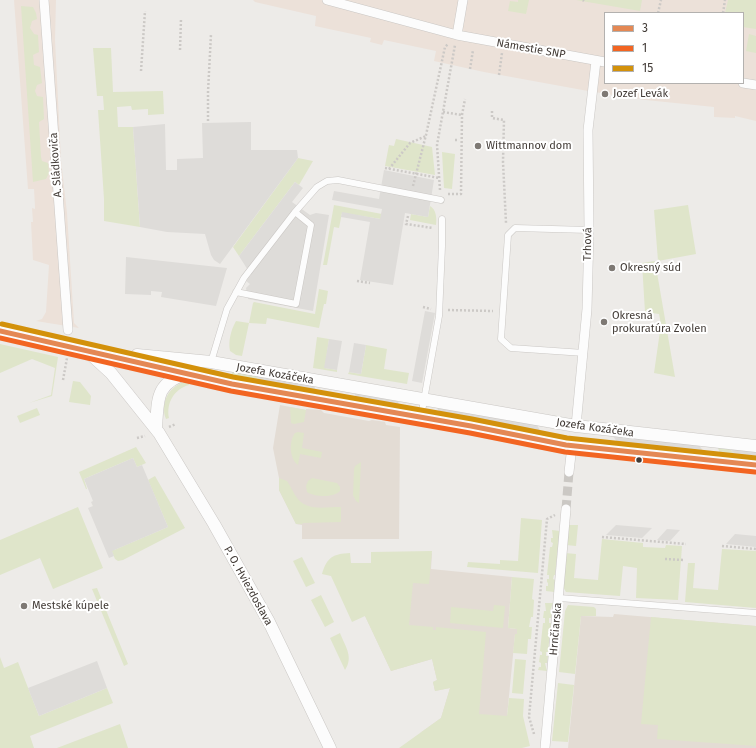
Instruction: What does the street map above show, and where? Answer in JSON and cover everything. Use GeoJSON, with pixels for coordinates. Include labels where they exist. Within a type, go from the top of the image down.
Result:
{"type":"FeatureCollection","features":[{"type":"Feature","properties":{"kind":"street","name":"A. Sládkoviča"},"geometry":{"type":"LineString","coordinates":[[44,0],[68,330]]}},
{"type":"Feature","properties":{"kind":"street","name":"Námestie SNP"},"geometry":{"type":"LineString","coordinates":[[327,0],[457,35],[601,61]]}},
{"type":"Feature","properties":{"kind":"street"},"geometry":{"type":"LineString","coordinates":[[457,35],[463,0]]}},
{"type":"Feature","properties":{"kind":"street","name":"Trhová"},"geometry":{"type":"LineString","coordinates":[[576,426],[587,309],[589,230],[588,130],[601,61]]}},
{"type":"Feature","properties":{"kind":"street"},"geometry":{"type":"LineString","coordinates":[[744,83],[756,85]]}},
{"type":"Feature","properties":{"kind":"street"},"geometry":{"type":"LineString","coordinates":[[0,331],[86,350]]}},
{"type":"Feature","properties":{"kind":"street","name":"Jozefa Kozáčeka"},"geometry":{"type":"LineString","coordinates":[[86,350],[211,362],[576,426],[756,446]]}},
{"type":"Feature","properties":{"kind":"street","name":"Jozefa Kozáčeka"},"geometry":{"type":"LineString","coordinates":[[86,350],[267,391],[421,417],[572,446],[756,465]]}},
{"type":"Feature","properties":{"kind":"street","name":"P. O. Hviezdoslava"},"geometry":{"type":"LineString","coordinates":[[86,350],[111,373],[156,429],[214,524],[269,622],[330,748]]}},
{"type":"Feature","properties":{"kind":"street"},"geometry":{"type":"LineString","coordinates":[[156,429],[158,401],[163,387],[169,381],[188,373]]}},
{"type":"Feature","properties":{"kind":"street"},"geometry":{"type":"LineString","coordinates":[[569,472],[572,446]]}},
{"type":"Feature","properties":{"kind":"street","name":"Hrnčiarska"},"geometry":{"type":"LineString","coordinates":[[545,748],[566,509]]}},
{"type":"Feature","properties":{"kind":"lane"},"geometry":{"type":"LineString","coordinates":[[211,362],[227,309],[244,278],[295,212],[317,187],[327,181],[338,180],[412,194],[440,197]]}},
{"type":"Feature","properties":{"kind":"lane"},"geometry":{"type":"LineString","coordinates":[[236,292],[296,304],[311,225],[295,212]]}},
{"type":"Feature","properties":{"kind":"lane"},"geometry":{"type":"LineString","coordinates":[[421,417],[439,310],[442,219]]}},
{"type":"Feature","properties":{"kind":"lane"},"geometry":{"type":"LineString","coordinates":[[584,353],[511,348],[501,339],[508,236],[515,228],[589,230]]}},
{"type":"Feature","properties":{"kind":"lane"},"geometry":{"type":"LineString","coordinates":[[559,598],[756,613]]}},
{"type":"Feature","properties":{"kind":"path"},"geometry":{"type":"LineString","coordinates":[[658,12],[660,0]]}},
{"type":"Feature","properties":{"kind":"path"},"geometry":{"type":"LineString","coordinates":[[723,12],[725,0]]}},
{"type":"Feature","properties":{"kind":"path"},"geometry":{"type":"LineString","coordinates":[[141,71],[145,11]]}},
{"type":"Feature","properties":{"kind":"path"},"geometry":{"type":"LineString","coordinates":[[180,50],[181,19]]}},
{"type":"Feature","properties":{"kind":"path"},"geometry":{"type":"LineString","coordinates":[[208,121],[211,34]]}},
{"type":"Feature","properties":{"kind":"path"},"geometry":{"type":"LineString","coordinates":[[457,35],[437,144],[440,197],[461,194],[462,115],[465,99]]}},
{"type":"Feature","properties":{"kind":"path"},"geometry":{"type":"LineString","coordinates":[[412,194],[415,174],[426,135],[445,47],[457,35]]}},
{"type":"Feature","properties":{"kind":"path"},"geometry":{"type":"LineString","coordinates":[[470,69],[475,39]]}},
{"type":"Feature","properties":{"kind":"path"},"geometry":{"type":"LineString","coordinates":[[498,75],[504,44]]}},
{"type":"Feature","properties":{"kind":"path"},"geometry":{"type":"LineString","coordinates":[[492,111],[492,118],[504,120],[503,162],[505,221],[508,236]]}},
{"type":"Feature","properties":{"kind":"path"},"geometry":{"type":"LineString","coordinates":[[443,112],[462,115]]}},
{"type":"Feature","properties":{"kind":"path"},"geometry":{"type":"LineString","coordinates":[[389,169],[410,143],[426,135]]}},
{"type":"Feature","properties":{"kind":"path"},"geometry":{"type":"LineString","coordinates":[[385,168],[439,178]]}},
{"type":"Feature","properties":{"kind":"path"},"geometry":{"type":"LineString","coordinates":[[408,216],[406,224],[442,230]]}},
{"type":"Feature","properties":{"kind":"path"},"geometry":{"type":"LineString","coordinates":[[357,281],[370,284]]}},
{"type":"Feature","properties":{"kind":"path"},"geometry":{"type":"LineString","coordinates":[[423,307],[439,310],[503,311]]}},
{"type":"Feature","properties":{"kind":"path"},"geometry":{"type":"LineString","coordinates":[[63,380],[67,358]]}},
{"type":"Feature","properties":{"kind":"path"},"geometry":{"type":"LineString","coordinates":[[169,427],[176,424]]}},
{"type":"Feature","properties":{"kind":"path"},"geometry":{"type":"LineString","coordinates":[[137,438],[145,436]]}},
{"type":"Feature","properties":{"kind":"path"},"geometry":{"type":"LineString","coordinates":[[534,735],[529,717],[547,519],[566,509]]}},
{"type":"Feature","properties":{"kind":"path"},"geometry":{"type":"LineString","coordinates":[[602,537],[686,544]]}},
{"type":"Feature","properties":{"kind":"path"},"geometry":{"type":"LineString","coordinates":[[722,546],[756,549]]}},
{"type":"Feature","properties":{"kind":"path"},"geometry":{"type":"LineString","coordinates":[[665,559],[684,560]]}},
{"type":"Feature","properties":{"kind":"shaded area"},"geometry":{"type":"Polygon","coordinates":[[[14,0],[56,0],[55,40],[61,160],[67,213],[74,323],[79,328],[36,321],[42,319],[46,312],[49,265],[33,260],[31,222],[33,222],[32,208],[35,209],[34,189],[28,189],[14,0]]]}},
{"type":"Feature","properties":{"kind":"shaded area"},"geometry":{"type":"Polygon","coordinates":[[[253,0],[756,0],[756,121],[735,116],[735,118],[714,117],[714,107],[646,100],[588,91],[484,72],[434,61],[436,51],[384,40],[382,45],[370,42],[371,38],[315,26],[316,16],[255,2],[253,0]]]}},
{"type":"Feature","properties":{"kind":"shaded area"},"geometry":{"type":"Polygon","coordinates":[[[251,122],[251,150],[297,150],[298,158],[220,264],[214,260],[211,255],[205,234],[167,232],[140,227],[133,127],[165,124],[166,170],[177,170],[177,159],[203,158],[202,123],[251,122]]]}},
{"type":"Feature","properties":{"kind":"shaded area"},"geometry":{"type":"Polygon","coordinates":[[[384,170],[434,180],[428,217],[405,213],[393,285],[360,280],[370,222],[341,217],[342,212],[380,219],[382,209],[332,200],[334,191],[379,199],[384,170]]]}},
{"type":"Feature","properties":{"kind":"shaded area"},"geometry":{"type":"Polygon","coordinates":[[[295,182],[303,188],[292,202],[310,215],[316,213],[329,215],[313,311],[248,299],[246,288],[250,284],[246,281],[251,275],[239,256],[295,182]]]}},
{"type":"Feature","properties":{"kind":"shaded area"},"geometry":{"type":"Polygon","coordinates":[[[126,257],[227,268],[216,306],[161,297],[162,292],[151,291],[151,295],[125,294],[126,257]]]}},
{"type":"Feature","properties":{"kind":"shaded area"},"geometry":{"type":"Polygon","coordinates":[[[425,311],[435,313],[422,383],[412,381],[425,311]]]}},
{"type":"Feature","properties":{"kind":"shaded area"},"geometry":{"type":"Polygon","coordinates":[[[329,339],[342,341],[337,370],[324,368],[329,339]]]}},
{"type":"Feature","properties":{"kind":"shaded area"},"geometry":{"type":"Polygon","coordinates":[[[354,343],[366,345],[361,374],[349,372],[354,343]]]}},
{"type":"Feature","properties":{"kind":"shaded area"},"geometry":{"type":"Polygon","coordinates":[[[255,374],[313,384],[319,396],[262,386],[255,374]]]}},
{"type":"Feature","properties":{"kind":"shaded area"},"geometry":{"type":"Polygon","coordinates":[[[353,391],[396,398],[402,410],[359,403],[353,391]]]}},
{"type":"Feature","properties":{"kind":"shaded area"},"geometry":{"type":"Polygon","coordinates":[[[280,405],[306,410],[321,410],[324,413],[369,421],[385,422],[386,425],[400,427],[399,539],[302,539],[302,525],[296,524],[279,490],[279,478],[273,448],[280,405]]]}},
{"type":"Feature","properties":{"kind":"shaded area"},"geometry":{"type":"Polygon","coordinates":[[[436,406],[536,423],[542,434],[442,417],[436,406]]]}},
{"type":"Feature","properties":{"kind":"shaded area"},"geometry":{"type":"Polygon","coordinates":[[[612,435],[698,444],[707,456],[621,447],[612,435]]]}},
{"type":"Feature","properties":{"kind":"shaded area"},"geometry":{"type":"Polygon","coordinates":[[[729,448],[756,450],[756,461],[739,459],[729,448]]]}},
{"type":"Feature","properties":{"kind":"shaded area"},"geometry":{"type":"Polygon","coordinates":[[[133,458],[137,467],[142,465],[168,527],[112,551],[114,556],[109,558],[88,508],[93,506],[91,502],[93,501],[84,479],[133,458]]]}},
{"type":"Feature","properties":{"kind":"shaded area"},"geometry":{"type":"Polygon","coordinates":[[[616,525],[652,528],[642,538],[606,535],[616,525]]]}},
{"type":"Feature","properties":{"kind":"shaded area"},"geometry":{"type":"Polygon","coordinates":[[[667,529],[680,530],[670,541],[657,540],[667,529]]]}},
{"type":"Feature","properties":{"kind":"shaded area"},"geometry":{"type":"Polygon","coordinates":[[[735,534],[756,536],[756,547],[726,544],[735,534]]]}},
{"type":"Feature","properties":{"kind":"shaded area"},"geometry":{"type":"Polygon","coordinates":[[[432,553],[431,569],[512,577],[508,628],[517,629],[517,634],[515,635],[507,716],[420,733],[441,718],[450,688],[435,691],[433,682],[437,680],[432,659],[391,671],[365,616],[432,553]]]}},
{"type":"Feature","properties":{"kind":"shaded area"},"geometry":{"type":"Polygon","coordinates":[[[614,614],[756,626],[756,748],[568,748],[581,616],[613,617],[614,614]]]}},
{"type":"Feature","properties":{"kind":"shaded area"},"geometry":{"type":"Polygon","coordinates":[[[97,661],[107,688],[39,716],[28,688],[97,661]]]}},
{"type":"Feature","properties":{"kind":"green space"},"geometry":{"type":"Polygon","coordinates":[[[518,0],[529,0],[526,14],[508,11],[510,1],[518,2],[518,0]]]}},
{"type":"Feature","properties":{"kind":"green space"},"geometry":{"type":"Polygon","coordinates":[[[576,0],[642,0],[640,11],[576,0]]]}},
{"type":"Feature","properties":{"kind":"green space"},"geometry":{"type":"Polygon","coordinates":[[[728,0],[756,0],[756,29],[744,27],[744,12],[725,12],[728,0]]]}},
{"type":"Feature","properties":{"kind":"green space"},"geometry":{"type":"Polygon","coordinates":[[[21,6],[33,7],[36,13],[37,19],[32,21],[30,28],[34,34],[38,35],[39,52],[33,55],[34,65],[40,67],[42,83],[37,85],[35,91],[37,96],[43,97],[44,119],[39,122],[41,157],[42,161],[48,163],[49,173],[46,179],[33,182],[21,6]]]}},
{"type":"Feature","properties":{"kind":"green space"},"geometry":{"type":"Polygon","coordinates":[[[749,34],[756,36],[756,53],[746,51],[749,34]]]}},
{"type":"Feature","properties":{"kind":"green space"},"geometry":{"type":"Polygon","coordinates":[[[93,48],[111,48],[113,92],[163,91],[164,114],[148,115],[148,109],[132,110],[131,106],[117,107],[118,127],[133,127],[140,227],[104,221],[98,110],[104,110],[103,96],[97,96],[93,48]]]}},
{"type":"Feature","properties":{"kind":"green space"},"geometry":{"type":"Polygon","coordinates":[[[396,139],[432,147],[435,175],[385,166],[389,145],[394,146],[396,139]]]}},
{"type":"Feature","properties":{"kind":"green space"},"geometry":{"type":"Polygon","coordinates":[[[442,152],[455,154],[452,189],[444,188],[442,152]]]}},
{"type":"Feature","properties":{"kind":"green space"},"geometry":{"type":"Polygon","coordinates":[[[298,158],[313,161],[299,185],[295,182],[239,256],[233,247],[298,158]]]}},
{"type":"Feature","properties":{"kind":"green space"},"geometry":{"type":"Polygon","coordinates":[[[334,205],[382,214],[381,219],[342,213],[339,228],[334,227],[327,265],[323,265],[334,205]]]}},
{"type":"Feature","properties":{"kind":"green space"},"geometry":{"type":"Polygon","coordinates":[[[688,205],[696,254],[658,261],[654,210],[688,205]]]}},
{"type":"Feature","properties":{"kind":"green space"},"geometry":{"type":"Polygon","coordinates":[[[430,206],[434,209],[436,214],[436,225],[410,220],[411,214],[428,217],[430,206]]]}},
{"type":"Feature","properties":{"kind":"green space"},"geometry":{"type":"Polygon","coordinates":[[[655,261],[675,377],[654,373],[661,324],[659,314],[645,312],[642,263],[655,261]]]}},
{"type":"Feature","properties":{"kind":"green space"},"geometry":{"type":"Polygon","coordinates":[[[319,289],[328,291],[319,328],[267,318],[266,324],[249,323],[254,302],[315,314],[319,289]]]}},
{"type":"Feature","properties":{"kind":"green space"},"geometry":{"type":"Polygon","coordinates":[[[236,321],[249,323],[242,356],[236,355],[230,351],[229,347],[230,336],[233,328],[236,321]]]}},
{"type":"Feature","properties":{"kind":"green space"},"geometry":{"type":"Polygon","coordinates":[[[317,337],[329,339],[325,368],[337,370],[337,372],[313,368],[317,337]]]}},
{"type":"Feature","properties":{"kind":"green space"},"geometry":{"type":"Polygon","coordinates":[[[0,344],[58,357],[52,396],[29,403],[51,395],[55,368],[32,359],[0,373],[0,344]]]}},
{"type":"Feature","properties":{"kind":"green space"},"geometry":{"type":"Polygon","coordinates":[[[366,345],[387,349],[384,369],[409,373],[407,384],[348,374],[349,372],[361,374],[366,345]]]}},
{"type":"Feature","properties":{"kind":"green space"},"geometry":{"type":"Polygon","coordinates":[[[233,371],[255,374],[262,386],[236,380],[231,375],[233,371]]]}},
{"type":"Feature","properties":{"kind":"green space"},"geometry":{"type":"Polygon","coordinates":[[[73,381],[80,382],[91,396],[90,405],[69,402],[73,381]]]}},
{"type":"Feature","properties":{"kind":"green space"},"geometry":{"type":"Polygon","coordinates":[[[190,382],[189,385],[179,390],[172,397],[168,412],[169,418],[166,419],[164,408],[167,397],[178,384],[190,382]]]}},
{"type":"Feature","properties":{"kind":"green space"},"geometry":{"type":"Polygon","coordinates":[[[290,407],[306,410],[304,422],[294,424],[291,423],[290,407]]]}},
{"type":"Feature","properties":{"kind":"green space"},"geometry":{"type":"Polygon","coordinates":[[[37,408],[40,415],[20,423],[17,416],[37,408]]]}},
{"type":"Feature","properties":{"kind":"green space"},"geometry":{"type":"Polygon","coordinates":[[[298,432],[304,433],[302,448],[322,452],[321,458],[300,454],[298,465],[295,462],[291,445],[293,436],[298,432]]]}},
{"type":"Feature","properties":{"kind":"green space"},"geometry":{"type":"Polygon","coordinates":[[[136,447],[146,463],[137,467],[133,458],[84,479],[86,489],[79,472],[136,447]]]}},
{"type":"Feature","properties":{"kind":"green space"},"geometry":{"type":"Polygon","coordinates":[[[718,448],[729,448],[739,459],[721,457],[718,448]]]}},
{"type":"Feature","properties":{"kind":"green space"},"geometry":{"type":"Polygon","coordinates":[[[361,462],[359,503],[353,495],[354,469],[355,466],[361,462]]]}},
{"type":"Feature","properties":{"kind":"green space"},"geometry":{"type":"Polygon","coordinates":[[[155,476],[185,528],[123,560],[118,561],[115,559],[91,502],[114,550],[168,527],[148,480],[155,476]]]}},
{"type":"Feature","properties":{"kind":"green space"},"geometry":{"type":"Polygon","coordinates":[[[279,478],[287,481],[295,495],[304,504],[321,508],[341,507],[341,522],[296,524],[279,490],[279,478]]]}},
{"type":"Feature","properties":{"kind":"green space"},"geometry":{"type":"Polygon","coordinates":[[[312,478],[337,483],[340,487],[340,491],[329,496],[310,494],[307,492],[306,486],[308,481],[312,478]]]}},
{"type":"Feature","properties":{"kind":"green space"},"geometry":{"type":"Polygon","coordinates":[[[78,507],[103,568],[53,589],[40,558],[0,575],[0,540],[78,507]]]}},
{"type":"Feature","properties":{"kind":"green space"},"geometry":{"type":"Polygon","coordinates":[[[521,518],[542,520],[538,573],[467,567],[468,562],[500,564],[500,560],[518,561],[521,518]]]}},
{"type":"Feature","properties":{"kind":"green space"},"geometry":{"type":"Polygon","coordinates":[[[568,525],[578,525],[576,546],[566,545],[568,525]]]}},
{"type":"Feature","properties":{"kind":"green space"},"geometry":{"type":"Polygon","coordinates":[[[552,530],[560,531],[555,575],[553,579],[555,580],[554,592],[546,591],[546,586],[548,586],[547,579],[549,579],[549,575],[547,575],[550,547],[552,547],[553,543],[551,542],[551,538],[553,538],[552,530]]]}},
{"type":"Feature","properties":{"kind":"green space"},"geometry":{"type":"Polygon","coordinates":[[[602,539],[643,543],[643,547],[665,548],[666,545],[682,546],[678,600],[636,598],[637,568],[623,566],[620,596],[566,592],[563,587],[565,553],[576,554],[574,578],[598,580],[602,539]]]}},
{"type":"Feature","properties":{"kind":"green space"},"geometry":{"type":"Polygon","coordinates":[[[722,549],[756,551],[756,608],[685,602],[688,563],[695,563],[693,588],[718,590],[722,549]]]}},
{"type":"Feature","properties":{"kind":"green space"},"geometry":{"type":"Polygon","coordinates":[[[432,551],[429,584],[413,583],[409,625],[433,627],[433,630],[436,630],[436,627],[486,632],[479,714],[507,716],[509,698],[524,699],[523,716],[530,746],[522,748],[399,748],[441,718],[450,688],[435,691],[433,682],[437,680],[432,659],[391,671],[365,616],[352,622],[331,576],[322,574],[329,560],[339,554],[350,553],[351,563],[371,563],[371,552],[432,551]]]}},
{"type":"Feature","properties":{"kind":"green space"},"geometry":{"type":"Polygon","coordinates":[[[302,557],[315,583],[306,587],[293,561],[302,557]]]}},
{"type":"Feature","properties":{"kind":"green space"},"geometry":{"type":"Polygon","coordinates":[[[512,577],[534,579],[532,599],[534,600],[533,617],[531,617],[529,627],[532,627],[531,639],[528,639],[527,654],[513,653],[517,629],[508,628],[512,577]]]}},
{"type":"Feature","properties":{"kind":"green space"},"geometry":{"type":"Polygon","coordinates":[[[97,588],[128,664],[124,666],[92,589],[97,588]]]}},
{"type":"Feature","properties":{"kind":"green space"},"geometry":{"type":"Polygon","coordinates":[[[321,595],[334,622],[325,627],[311,600],[321,595]]]}},
{"type":"Feature","properties":{"kind":"green space"},"geometry":{"type":"Polygon","coordinates":[[[545,603],[553,603],[550,611],[552,612],[551,618],[549,618],[549,623],[551,623],[548,652],[546,652],[546,656],[548,656],[547,663],[545,663],[547,671],[538,670],[539,667],[541,667],[541,663],[539,662],[540,655],[542,655],[542,652],[540,651],[543,623],[545,623],[545,618],[543,618],[544,611],[546,611],[545,603]]]}},
{"type":"Feature","properties":{"kind":"green space"},"geometry":{"type":"Polygon","coordinates":[[[494,605],[505,606],[503,628],[450,623],[451,607],[493,611],[494,605]]]}},
{"type":"Feature","properties":{"kind":"green space"},"geometry":{"type":"Polygon","coordinates":[[[568,605],[594,607],[596,609],[596,616],[581,616],[575,674],[559,672],[565,611],[568,605]]]}},
{"type":"Feature","properties":{"kind":"green space"},"geometry":{"type":"Polygon","coordinates":[[[651,617],[756,626],[756,746],[657,739],[658,725],[641,724],[651,617]]]}},
{"type":"Feature","properties":{"kind":"green space"},"geometry":{"type":"Polygon","coordinates":[[[340,633],[349,656],[348,665],[345,670],[330,638],[340,633]]]}},
{"type":"Feature","properties":{"kind":"green space"},"geometry":{"type":"Polygon","coordinates":[[[0,657],[4,668],[18,662],[39,716],[107,688],[113,703],[30,736],[34,748],[0,748],[0,657]]]}},
{"type":"Feature","properties":{"kind":"green space"},"geometry":{"type":"Polygon","coordinates":[[[515,659],[526,660],[523,694],[512,693],[515,659]]]}},
{"type":"Feature","properties":{"kind":"green space"},"geometry":{"type":"Polygon","coordinates":[[[558,683],[574,685],[568,742],[552,741],[558,683]]]}},
{"type":"Feature","properties":{"kind":"green space"},"geometry":{"type":"Polygon","coordinates":[[[120,724],[128,748],[57,748],[120,724]]]}},
{"type":"Feature","properties":{"kind":"tunnel"},"geometry":{"type":"LineString","coordinates":[[566,509],[569,472]]}},
{"type":"Feature","properties":{"kind":"transit line","name":"15"},"geometry":{"type":"LineString","coordinates":[[2,324],[233,377],[472,419],[567,438],[756,458]]}},
{"type":"Feature","properties":{"kind":"transit line","name":"3"},"geometry":{"type":"LineString","coordinates":[[0,331],[232,384],[471,426],[566,445],[756,465]]}},
{"type":"Feature","properties":{"kind":"transit line","name":"1"},"geometry":{"type":"LineString","coordinates":[[0,338],[231,391],[470,433],[565,452],[755,472]]}},
{"type":"Feature","properties":{"kind":"place","name":"Jozef Levák"},"geometry":{"type":"Point","coordinates":[605,94]}},
{"type":"Feature","properties":{"kind":"place","name":"Wittmannov dom"},"geometry":{"type":"Point","coordinates":[478,146]}},
{"type":"Feature","properties":{"kind":"place","name":"Okresný súd"},"geometry":{"type":"Point","coordinates":[612,268]}},
{"type":"Feature","properties":{"kind":"place","name":"Okresná prokuratúra Zvolen"},"geometry":{"type":"Point","coordinates":[604,322]}},
{"type":"Feature","properties":{"kind":"place","name":"Mestské kúpele"},"geometry":{"type":"Point","coordinates":[24,606]}}]}
